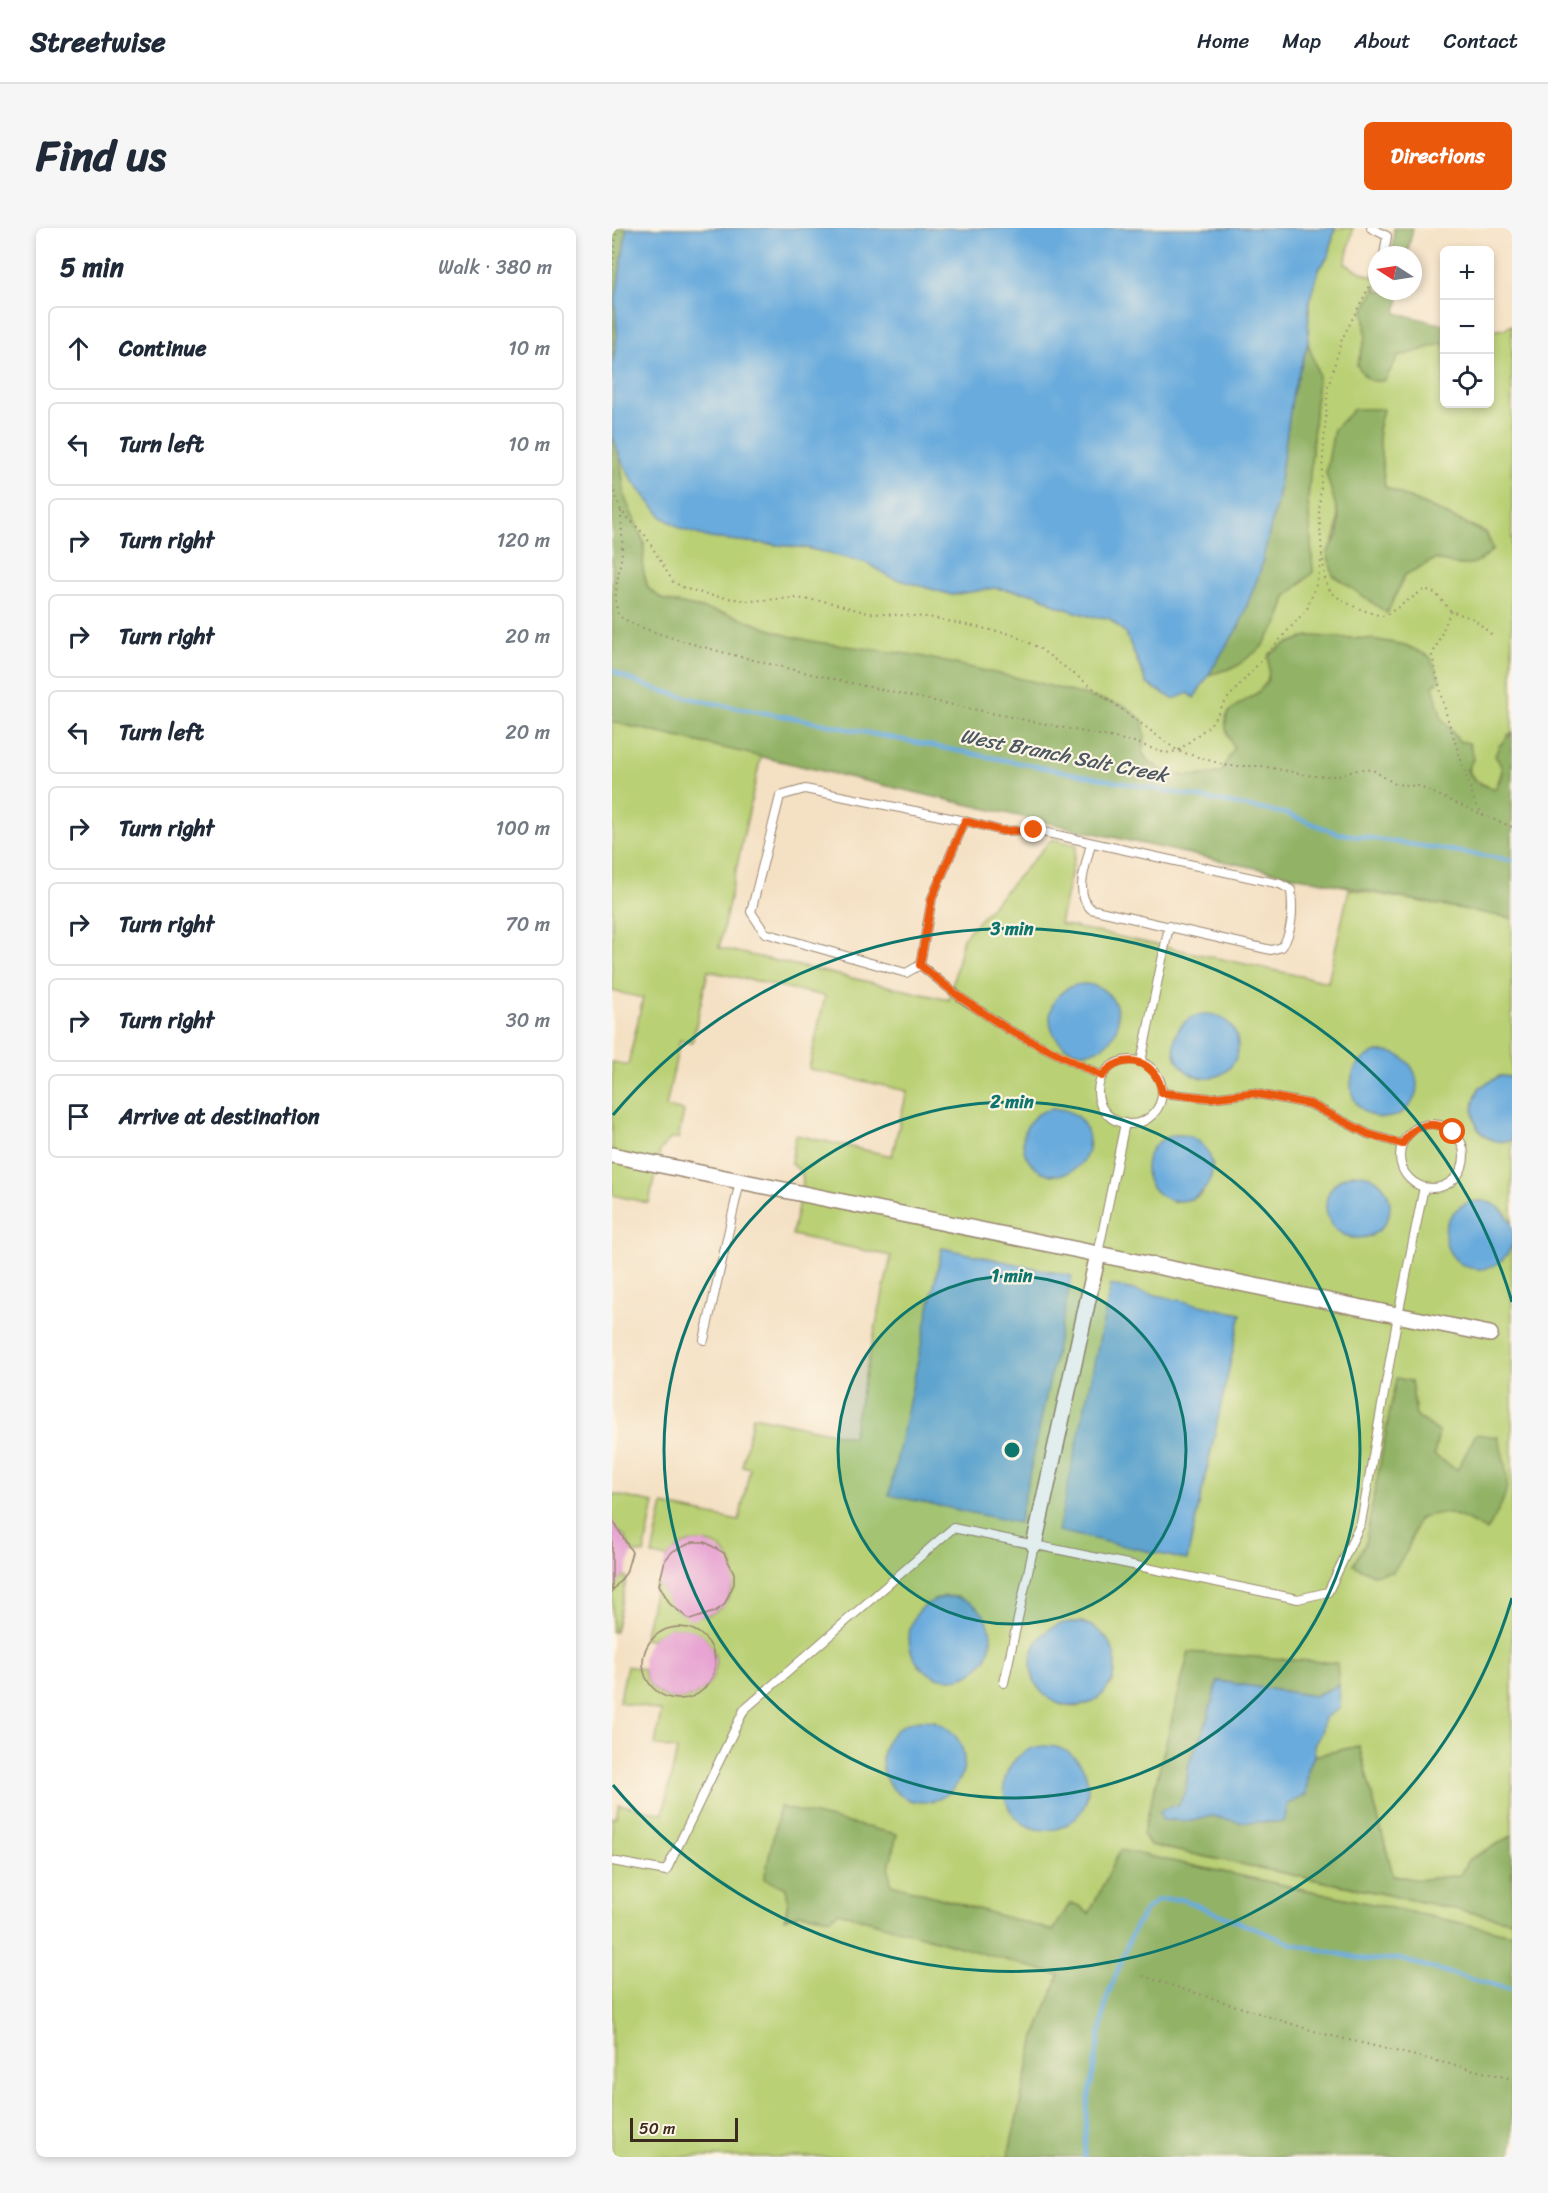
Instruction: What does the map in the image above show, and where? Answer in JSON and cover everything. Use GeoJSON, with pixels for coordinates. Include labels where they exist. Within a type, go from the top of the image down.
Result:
{"type":"FeatureCollection","features":[{"type":"Feature","properties":{"kind":"street"},"geometry":{"type":"LineString","coordinates":[[612,1155],[1490,1334]]}},
{"type":"Feature","properties":{"kind":"street"},"geometry":{"type":"LineString","coordinates":[[1034,1545],[1098,1254]]}},
{"type":"Feature","properties":{"kind":"lane"},"geometry":{"type":"LineString","coordinates":[[1371,228],[1387,236],[1385,246]]}},
{"type":"Feature","properties":{"kind":"lane"},"geometry":{"type":"LineString","coordinates":[[920,965],[906,973],[765,933],[751,912],[780,796],[805,789],[965,821],[1002,831],[1034,830],[1280,884],[1291,890],[1289,936],[1282,947],[1271,950],[1091,909],[1083,902],[1081,890],[1091,843]]}},
{"type":"Feature","properties":{"kind":"lane"},"geometry":{"type":"LineString","coordinates":[[920,965],[932,898],[965,821]]}},
{"type":"Feature","properties":{"kind":"lane"},"geometry":{"type":"LineString","coordinates":[[1141,1062],[1169,926]]}},
{"type":"Feature","properties":{"kind":"lane"},"geometry":{"type":"LineString","coordinates":[[920,965],[961,998],[1009,1030],[1102,1076]]}},
{"type":"Feature","properties":{"kind":"lane"},"geometry":{"type":"LineString","coordinates":[[1127,1060],[1141,1062],[1155,1072],[1162,1093],[1160,1103],[1146,1119],[1125,1124],[1107,1114],[1101,1106],[1098,1086],[1102,1076],[1117,1063],[1127,1060]]}},
{"type":"Feature","properties":{"kind":"lane"},"geometry":{"type":"LineString","coordinates":[[1162,1093],[1210,1098],[1252,1093],[1310,1104],[1368,1134],[1402,1144]]}},
{"type":"Feature","properties":{"kind":"lane"},"geometry":{"type":"LineString","coordinates":[[1098,1254],[1125,1124]]}},
{"type":"Feature","properties":{"kind":"lane"},"geometry":{"type":"LineString","coordinates":[[1435,1124],[1445,1126],[1460,1140],[1464,1160],[1454,1179],[1435,1188],[1424,1187],[1414,1183],[1401,1166],[1402,1144],[1415,1128],[1435,1124]]}},
{"type":"Feature","properties":{"kind":"lane"},"geometry":{"type":"LineString","coordinates":[[704,1340],[740,1181]]}},
{"type":"Feature","properties":{"kind":"lane"},"geometry":{"type":"LineString","coordinates":[[612,1861],[666,1871],[744,1710],[953,1528],[1298,1599],[1328,1592],[1361,1523],[1398,1315],[1424,1187]]}},
{"type":"Feature","properties":{"kind":"lane"},"geometry":{"type":"LineString","coordinates":[[1005,1683],[1034,1545]]}},
{"type":"Feature","properties":{"kind":"path"},"geometry":{"type":"LineString","coordinates":[[612,271],[617,228]]}},
{"type":"Feature","properties":{"kind":"path"},"geometry":{"type":"LineString","coordinates":[[1368,288],[1342,339],[1328,387],[1319,512],[1325,579],[1335,596],[1366,612],[1385,616],[1425,589],[1435,593],[1451,611],[1474,619],[1494,637]]}},
{"type":"Feature","properties":{"kind":"path"},"geometry":{"type":"LineString","coordinates":[[612,486],[621,511],[621,556],[613,598],[618,614],[629,624],[692,645],[771,665],[1134,742],[1165,753],[1178,751],[1210,725],[1228,698],[1307,609],[1317,582],[1322,556]]}},
{"type":"Feature","properties":{"kind":"path"},"geometry":{"type":"LineString","coordinates":[[621,511],[645,536],[673,582],[687,589],[713,596],[749,601],[795,598],[829,602],[868,613],[928,617],[1011,634],[1039,648],[1178,751],[1228,766],[1262,766],[1313,776],[1338,776],[1360,769],[1372,770],[1395,784],[1418,786],[1512,827]]}},
{"type":"Feature","properties":{"kind":"path"},"geometry":{"type":"LineString","coordinates":[[1451,611],[1432,656],[1447,717],[1471,791],[1483,814]]}},
{"type":"Feature","properties":{"kind":"path"},"geometry":{"type":"LineString","coordinates":[[1143,1976],[1320,2033],[1512,2079]]}},
{"type":"Feature","properties":{"kind":"green space"},"geometry":{"type":"Polygon","coordinates":[[[612,228],[627,228],[615,303],[617,335],[612,368],[612,228]]]}},
{"type":"Feature","properties":{"kind":"green space"},"geometry":{"type":"Polygon","coordinates":[[[1335,228],[1353,228],[1345,264],[1368,275],[1369,300],[1364,310],[1366,336],[1357,365],[1398,357],[1440,344],[1440,408],[1494,408],[1494,330],[1512,325],[1512,733],[1508,734],[1502,770],[1495,789],[1473,777],[1458,739],[1443,720],[1435,697],[1430,657],[1405,645],[1371,639],[1308,636],[1284,645],[1269,655],[1268,680],[1259,692],[1228,713],[1227,733],[1234,748],[1221,772],[1189,776],[1167,772],[1149,761],[1142,752],[1145,737],[785,635],[732,615],[663,600],[648,588],[643,570],[644,543],[625,498],[620,457],[632,480],[662,517],[711,538],[807,548],[868,563],[890,577],[952,595],[994,588],[1037,594],[1057,606],[1089,616],[1109,618],[1126,634],[1147,684],[1155,689],[1189,693],[1194,697],[1208,675],[1235,667],[1278,623],[1286,597],[1313,572],[1308,500],[1318,374],[1308,343],[1309,301],[1319,269],[1329,255],[1335,228]],[[1383,410],[1326,473],[1338,513],[1337,531],[1328,553],[1387,613],[1405,575],[1435,559],[1459,565],[1473,564],[1493,549],[1486,532],[1385,487],[1378,429],[1383,410]]]}},
{"type":"Feature","properties":{"kind":"green space"},"geometry":{"type":"Polygon","coordinates":[[[1394,228],[1413,228],[1409,246],[1393,246],[1394,228]]]}},
{"type":"Feature","properties":{"kind":"green space"},"geometry":{"type":"Polygon","coordinates":[[[1369,300],[1398,300],[1396,313],[1440,324],[1440,344],[1398,357],[1385,380],[1375,381],[1365,377],[1357,365],[1366,336],[1364,310],[1369,300]]]}},
{"type":"Feature","properties":{"kind":"green space"},"geometry":{"type":"Polygon","coordinates":[[[1308,343],[1318,374],[1308,500],[1313,572],[1286,597],[1278,623],[1261,648],[1235,667],[1208,675],[1239,626],[1277,500],[1293,392],[1308,343]]]}},
{"type":"Feature","properties":{"kind":"green space"},"geometry":{"type":"Polygon","coordinates":[[[1354,409],[1383,409],[1378,429],[1385,487],[1486,533],[1493,549],[1473,564],[1459,565],[1435,559],[1405,575],[1387,613],[1333,575],[1327,553],[1338,535],[1339,517],[1326,473],[1334,429],[1354,409]]]}},
{"type":"Feature","properties":{"kind":"green space"},"geometry":{"type":"Polygon","coordinates":[[[612,434],[620,457],[625,498],[644,543],[643,570],[648,588],[663,600],[732,615],[785,635],[816,642],[915,655],[1031,681],[1125,706],[1143,721],[1145,737],[1142,753],[1158,768],[1178,775],[1200,776],[1221,772],[1234,748],[1227,733],[1228,713],[1259,692],[1268,680],[1269,655],[1284,645],[1308,636],[1371,639],[1405,645],[1430,657],[1440,680],[1433,686],[1442,719],[1459,741],[1469,743],[1474,758],[1467,770],[1475,782],[1495,789],[1502,772],[1495,756],[1499,746],[1512,733],[1512,918],[1173,850],[612,722],[612,434]]]}},
{"type":"Feature","properties":{"kind":"green space"},"geometry":{"type":"Polygon","coordinates":[[[612,722],[761,756],[719,948],[949,1000],[963,938],[1052,839],[1077,845],[1060,924],[1328,982],[1349,889],[1512,918],[1512,1077],[1500,1076],[1480,1087],[1473,1108],[1477,1127],[1483,1134],[1490,1139],[1512,1140],[1512,1223],[1497,1206],[1478,1201],[1468,1203],[1460,1209],[1452,1216],[1446,1227],[1512,1246],[1512,1836],[1468,1860],[1460,1875],[1418,1880],[1393,1875],[1359,1746],[1314,1756],[1189,1652],[1143,1834],[1150,1845],[1512,1921],[1512,1934],[1121,1850],[1089,1914],[1080,1906],[1054,1931],[891,1884],[889,1869],[786,1888],[788,1899],[785,1918],[800,1913],[831,1918],[838,1912],[1059,1975],[1035,2037],[1008,2157],[612,2157],[612,1818],[616,1818],[619,1804],[663,1814],[677,1750],[655,1745],[661,1711],[619,1702],[627,1666],[643,1669],[652,1687],[659,1694],[669,1698],[688,1698],[696,1695],[713,1677],[716,1663],[713,1650],[705,1639],[694,1631],[681,1628],[666,1630],[650,1640],[644,1639],[656,1584],[675,1608],[698,1616],[714,1612],[725,1602],[732,1588],[733,1572],[729,1558],[717,1547],[699,1542],[689,1543],[673,1551],[667,1558],[652,1555],[663,1505],[739,1521],[750,1468],[742,1466],[753,1416],[852,1437],[891,1256],[792,1235],[803,1182],[802,1173],[791,1163],[796,1135],[892,1156],[907,1091],[809,1069],[825,996],[708,971],[692,1043],[680,1040],[666,1107],[684,1111],[678,1139],[670,1139],[660,1151],[649,1203],[612,1195],[612,1062],[628,1065],[643,998],[612,991],[612,722]],[[1090,985],[1051,1028],[1065,1047],[1076,1051],[1109,995],[1090,985]],[[1377,1052],[1368,1056],[1354,1071],[1362,1109],[1383,1117],[1397,1055],[1377,1052]],[[1053,1108],[1034,1117],[1050,1175],[1071,1171],[1081,1163],[1090,1143],[1053,1108]],[[1175,1135],[1154,1146],[1172,1202],[1193,1199],[1202,1194],[1213,1165],[1204,1146],[1175,1135]],[[1360,1174],[1343,1177],[1351,1238],[1371,1236],[1390,1202],[1388,1196],[1381,1185],[1372,1178],[1360,1174]],[[1411,1381],[1365,1544],[1353,1565],[1407,1551],[1418,1520],[1439,1511],[1459,1516],[1476,1434],[1457,1471],[1433,1455],[1439,1432],[1416,1415],[1411,1381]],[[945,1596],[933,1600],[919,1666],[938,1677],[956,1678],[974,1670],[988,1654],[959,1597],[945,1596]],[[1069,1622],[1044,1634],[1033,1652],[1033,1671],[1041,1688],[1055,1702],[1074,1707],[1094,1701],[1113,1680],[1096,1628],[1082,1622],[1069,1622]],[[932,1720],[964,1757],[959,1744],[949,1730],[932,1720]],[[1077,1760],[1082,1810],[1086,1797],[1086,1778],[1077,1760]]]}},
{"type":"Feature","properties":{"kind":"green space"},"geometry":{"type":"Polygon","coordinates":[[[1396,1378],[1411,1381],[1416,1415],[1439,1432],[1434,1455],[1457,1470],[1476,1434],[1498,1437],[1507,1476],[1507,1486],[1501,1505],[1487,1531],[1454,1515],[1429,1515],[1418,1519],[1407,1551],[1393,1572],[1373,1575],[1353,1565],[1365,1544],[1396,1378]]]}},
{"type":"Feature","properties":{"kind":"green space"},"geometry":{"type":"Polygon","coordinates":[[[612,1494],[654,1503],[644,1554],[632,1552],[626,1538],[612,1524],[612,1494]]]}},
{"type":"Feature","properties":{"kind":"green space"},"geometry":{"type":"Polygon","coordinates":[[[624,1576],[627,1577],[615,1632],[612,1632],[612,1587],[624,1576]]]}},
{"type":"Feature","properties":{"kind":"green space"},"geometry":{"type":"Polygon","coordinates":[[[1189,1652],[1337,1663],[1339,1685],[1314,1696],[1218,1681],[1203,1733],[1189,1763],[1186,1790],[1179,1804],[1193,1821],[1211,1816],[1240,1822],[1306,1795],[1308,1769],[1314,1756],[1359,1746],[1393,1875],[1418,1880],[1460,1875],[1468,1860],[1512,1836],[1512,1921],[1150,1845],[1143,1834],[1189,1652]]]}},
{"type":"Feature","properties":{"kind":"green space"},"geometry":{"type":"Polygon","coordinates":[[[780,1807],[897,1834],[889,1869],[891,1884],[1053,1931],[1070,1903],[1080,1906],[1089,1914],[1120,1850],[1512,1934],[1512,2157],[1008,2157],[1035,2037],[1059,1975],[838,1912],[831,1918],[800,1913],[785,1919],[788,1900],[786,1888],[764,1879],[780,1807]]]}},
{"type":"Feature","properties":{"kind":"water"},"geometry":{"type":"Polygon","coordinates":[[[627,228],[1335,228],[1329,255],[1319,269],[1309,301],[1308,343],[1293,392],[1277,500],[1260,572],[1239,626],[1194,698],[1189,693],[1173,699],[1147,684],[1126,634],[1109,618],[1089,616],[1057,606],[1037,594],[994,588],[952,595],[890,577],[867,563],[807,548],[710,538],[681,529],[662,517],[632,480],[620,457],[612,434],[612,368],[617,335],[615,303],[627,228]]]}},
{"type":"Feature","properties":{"kind":"water"},"geometry":{"type":"Polygon","coordinates":[[[1084,984],[1097,987],[1108,994],[1115,1005],[1118,1018],[1115,1031],[1108,1042],[1097,1049],[1084,1052],[1071,1049],[1060,1042],[1053,1031],[1050,1018],[1053,1005],[1060,994],[1071,987],[1084,984]]]}},
{"type":"Feature","properties":{"kind":"water"},"geometry":{"type":"Polygon","coordinates":[[[1200,1014],[1212,1014],[1229,1023],[1236,1034],[1238,1046],[1236,1058],[1229,1069],[1212,1078],[1200,1078],[1188,1073],[1179,1064],[1174,1052],[1174,1040],[1179,1028],[1188,1019],[1200,1014]]]}},
{"type":"Feature","properties":{"kind":"water"},"geometry":{"type":"Polygon","coordinates":[[[1384,1052],[1396,1055],[1407,1062],[1414,1073],[1417,1085],[1414,1097],[1407,1108],[1396,1115],[1384,1118],[1372,1115],[1361,1108],[1354,1097],[1351,1085],[1354,1073],[1361,1062],[1372,1055],[1384,1052]]]}},
{"type":"Feature","properties":{"kind":"water"},"geometry":{"type":"Polygon","coordinates":[[[1500,1076],[1512,1077],[1512,1140],[1490,1139],[1477,1127],[1474,1118],[1475,1097],[1480,1087],[1500,1076]]]}},
{"type":"Feature","properties":{"kind":"water"},"geometry":{"type":"Polygon","coordinates":[[[1050,1109],[1062,1109],[1074,1114],[1084,1124],[1089,1142],[1087,1155],[1074,1170],[1062,1175],[1050,1175],[1038,1170],[1028,1160],[1023,1148],[1023,1136],[1028,1124],[1038,1114],[1050,1109]]]}},
{"type":"Feature","properties":{"kind":"water"},"geometry":{"type":"Polygon","coordinates":[[[1172,1135],[1186,1135],[1198,1140],[1207,1149],[1212,1168],[1210,1181],[1203,1192],[1186,1201],[1172,1201],[1160,1196],[1151,1187],[1146,1175],[1146,1161],[1151,1149],[1160,1140],[1172,1135]]]}},
{"type":"Feature","properties":{"kind":"water"},"geometry":{"type":"Polygon","coordinates":[[[1352,1174],[1364,1174],[1381,1183],[1388,1194],[1390,1206],[1388,1218],[1381,1229],[1364,1238],[1352,1238],[1340,1233],[1331,1224],[1326,1212],[1326,1200],[1331,1188],[1340,1179],[1352,1174]]]}},
{"type":"Feature","properties":{"kind":"water"},"geometry":{"type":"Polygon","coordinates":[[[1479,1201],[1492,1204],[1503,1211],[1510,1222],[1513,1235],[1510,1248],[1503,1259],[1492,1266],[1479,1269],[1466,1266],[1455,1259],[1448,1248],[1445,1235],[1448,1222],[1455,1211],[1466,1204],[1479,1201]]]}},
{"type":"Feature","properties":{"kind":"water"},"geometry":{"type":"Polygon","coordinates":[[[942,1248],[1072,1276],[1019,1523],[889,1495],[942,1248]]]}},
{"type":"Feature","properties":{"kind":"water"},"geometry":{"type":"Polygon","coordinates":[[[1111,1285],[1241,1314],[1187,1560],[1058,1531],[1111,1285]]]}},
{"type":"Feature","properties":{"kind":"water"},"geometry":{"type":"Polygon","coordinates":[[[942,1597],[958,1597],[973,1604],[984,1615],[991,1630],[988,1654],[979,1667],[958,1679],[942,1679],[927,1672],[916,1661],[909,1646],[909,1630],[916,1615],[927,1604],[942,1597]]]}},
{"type":"Feature","properties":{"kind":"water"},"geometry":{"type":"Polygon","coordinates":[[[1073,1622],[1089,1625],[1103,1634],[1112,1648],[1115,1664],[1112,1680],[1103,1694],[1089,1703],[1073,1706],[1057,1703],[1043,1694],[1034,1680],[1031,1664],[1034,1648],[1043,1634],[1057,1625],[1073,1622]]]}},
{"type":"Feature","properties":{"kind":"water"},"geometry":{"type":"Polygon","coordinates":[[[1218,1681],[1314,1696],[1339,1685],[1340,1708],[1324,1718],[1321,1733],[1314,1745],[1314,1756],[1308,1769],[1306,1795],[1288,1804],[1284,1822],[1240,1822],[1211,1816],[1193,1821],[1162,1820],[1160,1811],[1179,1804],[1186,1790],[1189,1763],[1203,1733],[1218,1681]]]}},
{"type":"Feature","properties":{"kind":"water"},"geometry":{"type":"Polygon","coordinates":[[[923,1720],[939,1723],[952,1732],[961,1745],[964,1761],[961,1777],[952,1790],[939,1799],[923,1802],[907,1799],[894,1790],[885,1777],[882,1761],[885,1745],[894,1732],[907,1723],[923,1720]]]}},
{"type":"Feature","properties":{"kind":"water"},"geometry":{"type":"Polygon","coordinates":[[[1046,1746],[1062,1749],[1076,1758],[1085,1772],[1088,1788],[1085,1804],[1076,1818],[1062,1827],[1046,1830],[1030,1827],[1016,1818],[1007,1804],[1004,1788],[1007,1772],[1016,1758],[1030,1749],[1046,1746]]]}},
{"type":"Feature","properties":{"kind":"building"},"geometry":{"type":"Polygon","coordinates":[[[612,1519],[632,1552],[626,1573],[612,1591],[612,1519]]]}},
{"type":"Feature","properties":{"kind":"building"},"geometry":{"type":"Polygon","coordinates":[[[693,1542],[705,1542],[724,1553],[734,1573],[734,1584],[724,1605],[714,1612],[690,1620],[670,1604],[659,1585],[665,1560],[673,1551],[693,1542]]]}},
{"type":"Feature","properties":{"kind":"building"},"geometry":{"type":"Polygon","coordinates":[[[686,1627],[705,1637],[713,1649],[715,1663],[713,1677],[705,1689],[693,1697],[672,1699],[653,1689],[645,1677],[643,1656],[653,1637],[665,1629],[686,1627]]]}},
{"type":"Feature","properties":{"kind":"waterway","name":"West Branch Salt Creek"},"geometry":{"type":"LineString","coordinates":[[612,670],[652,688],[702,701],[1287,814],[1337,833],[1512,860]]}},
{"type":"Feature","properties":{"kind":"waterway","name":"West Branch Salt Creek"},"geometry":{"type":"LineString","coordinates":[[1084,2157],[1087,2108],[1106,2000],[1133,1931],[1145,1911],[1158,1900],[1181,1899],[1293,1944],[1368,1960],[1399,1959],[1512,1990]]}},
{"type":"Feature","properties":{"kind":"route"},"geometry":{"type":"LineString","coordinates":[[1034,830],[1002,831],[965,821],[932,898],[920,965],[961,998],[1009,1030],[1102,1076],[1108,1068],[1127,1060],[1147,1065],[1155,1072],[1162,1093],[1210,1098],[1252,1093],[1310,1104],[1368,1134],[1402,1144],[1415,1128],[1425,1125],[1445,1126],[1453,1132]]}}]}
